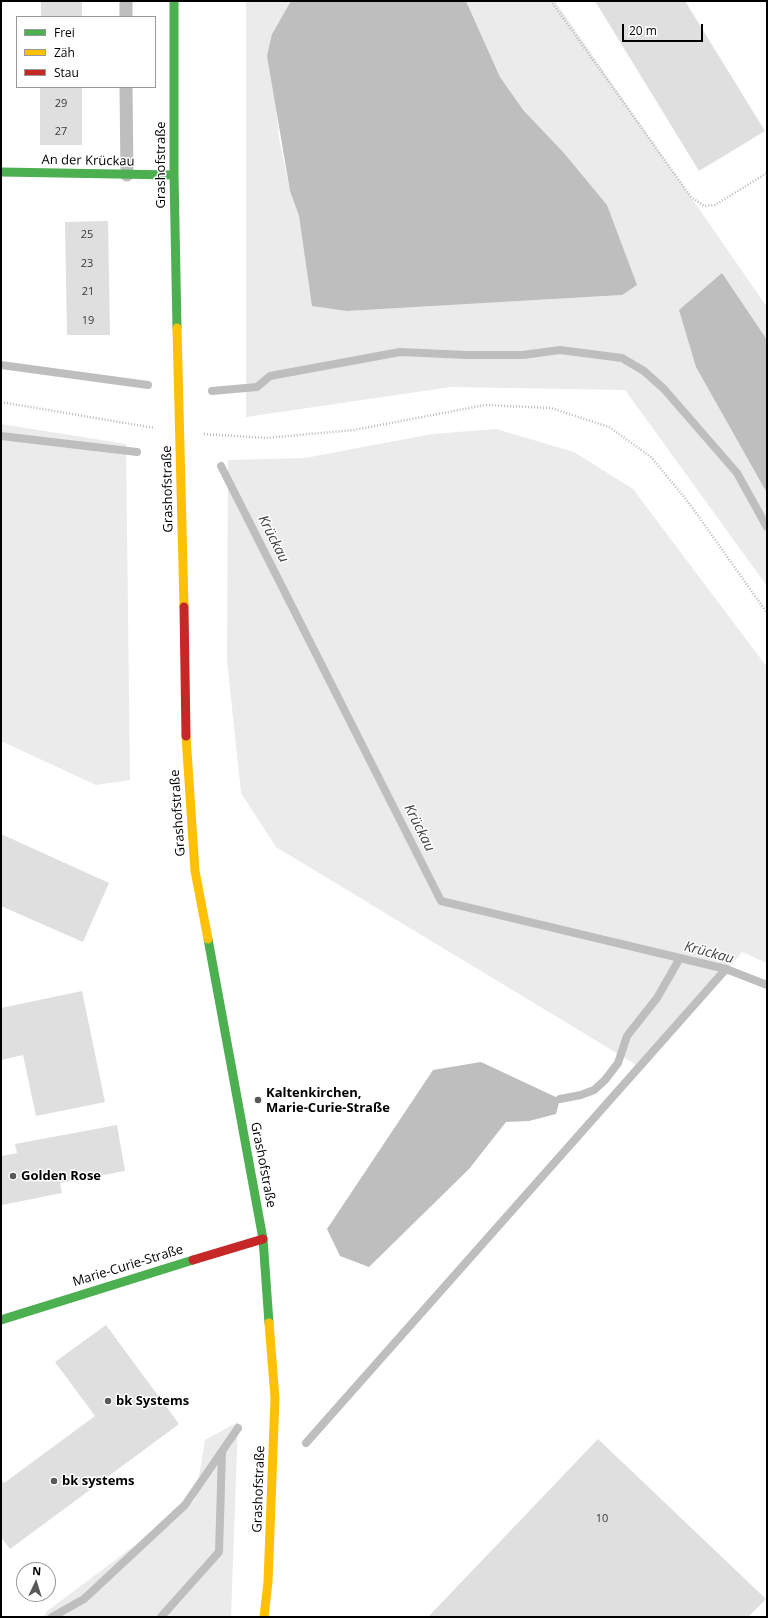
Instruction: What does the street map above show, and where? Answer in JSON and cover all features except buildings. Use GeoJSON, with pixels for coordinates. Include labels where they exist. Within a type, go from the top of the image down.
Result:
{"type":"FeatureCollection","features":[{"type":"Feature","properties":{"kind":"street","name":"Grashofstraße"},"geometry":{"type":"LineString","coordinates":[[174,1],[174,175],[187,764],[195,871],[261,1224],[275,1398],[268,1582],[264,1617]]}},
{"type":"Feature","properties":{"kind":"street","name":"An der Krückau"},"geometry":{"type":"LineString","coordinates":[[1,172],[174,175]]}},
{"type":"Feature","properties":{"kind":"street","name":"Marie-Curie-Straße"},"geometry":{"type":"LineString","coordinates":[[1,1320],[158,1270],[262,1239]]}},
{"type":"Feature","properties":{"kind":"lane"},"geometry":{"type":"LineString","coordinates":[[126,1],[126,16]]}},
{"type":"Feature","properties":{"kind":"lane"},"geometry":{"type":"LineString","coordinates":[[126,88],[127,175]]}},
{"type":"Feature","properties":{"kind":"path"},"geometry":{"type":"LineString","coordinates":[[551,1],[691,197],[704,206],[715,205],[767,173]]}},
{"type":"Feature","properties":{"kind":"path"},"geometry":{"type":"LineString","coordinates":[[1,402],[180,432],[266,438],[354,430],[485,404],[551,408],[609,427],[651,458],[689,503],[767,613]]}},
{"type":"Feature","properties":{"kind":"shaded area"},"geometry":{"type":"Polygon","coordinates":[[[246,1],[291,1],[272,34],[279,138],[290,191],[299,216],[306,259],[347,311],[622,295],[619,238],[607,205],[524,111],[500,77],[466,1],[555,1],[767,307],[767,586],[625,390],[451,387],[246,417],[246,1]]]}},
{"type":"Feature","properties":{"kind":"shaded area"},"geometry":{"type":"Polygon","coordinates":[[[291,1],[466,1],[500,77],[524,111],[563,152],[607,205],[637,285],[622,295],[347,311],[312,306],[299,216],[290,191],[267,56],[272,34],[291,1]]]}},
{"type":"Feature","properties":{"kind":"shaded area"},"geometry":{"type":"Polygon","coordinates":[[[722,273],[767,340],[767,493],[696,367],[679,310],[722,273]]]}},
{"type":"Feature","properties":{"kind":"shaded area"},"geometry":{"type":"Polygon","coordinates":[[[1,424],[126,444],[130,780],[96,785],[1,741],[1,424]]]}},
{"type":"Feature","properties":{"kind":"shaded area"},"geometry":{"type":"Polygon","coordinates":[[[496,429],[574,452],[633,489],[767,667],[767,963],[742,952],[643,1069],[276,847],[241,793],[227,660],[228,460],[305,458],[432,434],[496,429]]]}},
{"type":"Feature","properties":{"kind":"shaded area"},"geometry":{"type":"Polygon","coordinates":[[[481,1062],[560,1099],[556,1114],[529,1121],[506,1122],[469,1169],[369,1267],[340,1256],[327,1229],[433,1070],[481,1062]]]}},
{"type":"Feature","properties":{"kind":"shaded area"},"geometry":{"type":"Polygon","coordinates":[[[238,1422],[231,1617],[44,1617],[46,1612],[195,1500],[205,1440],[238,1422]]]}},
{"type":"Feature","properties":{"kind":"waterway"},"geometry":{"type":"LineString","coordinates":[[212,391],[257,387],[270,376],[400,352],[467,355],[523,355],[560,350],[622,358],[644,371],[664,389],[737,473],[767,527]]}},
{"type":"Feature","properties":{"kind":"waterway"},"geometry":{"type":"LineString","coordinates":[[1,365],[148,385]]}},
{"type":"Feature","properties":{"kind":"waterway","name":"Krückau"},"geometry":{"type":"LineString","coordinates":[[1,436],[137,452]]}},
{"type":"Feature","properties":{"kind":"waterway","name":"Krückau"},"geometry":{"type":"LineString","coordinates":[[221,466],[441,901],[726,969],[767,985]]}},
{"type":"Feature","properties":{"kind":"waterway"},"geometry":{"type":"LineString","coordinates":[[560,1099],[581,1095],[594,1090],[605,1080],[618,1063],[627,1036],[657,998],[680,958]]}},
{"type":"Feature","properties":{"kind":"waterway"},"geometry":{"type":"LineString","coordinates":[[306,1443],[726,969]]}},
{"type":"Feature","properties":{"kind":"waterway"},"geometry":{"type":"LineString","coordinates":[[52,1617],[84,1599],[185,1505],[238,1428]]}},
{"type":"Feature","properties":{"kind":"waterway"},"geometry":{"type":"LineString","coordinates":[[161,1617],[219,1552],[222,1452]]}},
{"type":"Feature","properties":{"kind":"traffic: fast"},"geometry":{"type":"LineString","coordinates":[[174,1],[174,175],[177,328]]}},
{"type":"Feature","properties":{"kind":"traffic: fast"},"geometry":{"type":"LineString","coordinates":[[1,172],[174,175]]}},
{"type":"Feature","properties":{"kind":"traffic: fast"},"geometry":{"type":"LineString","coordinates":[[208,939],[263,1239],[269,1323]]}},
{"type":"Feature","properties":{"kind":"traffic: fast"},"geometry":{"type":"LineString","coordinates":[[1,1320],[193,1260]]}},
{"type":"Feature","properties":{"kind":"traffic: slow"},"geometry":{"type":"LineString","coordinates":[[177,328],[184,607]]}},
{"type":"Feature","properties":{"kind":"traffic: slow"},"geometry":{"type":"LineString","coordinates":[[186,736],[195,871],[208,939]]}},
{"type":"Feature","properties":{"kind":"traffic: slow"},"geometry":{"type":"LineString","coordinates":[[264,1617],[268,1582],[275,1398],[269,1323]]}},
{"type":"Feature","properties":{"kind":"traffic: jam"},"geometry":{"type":"LineString","coordinates":[[184,607],[186,736]]}},
{"type":"Feature","properties":{"kind":"traffic: jam"},"geometry":{"type":"LineString","coordinates":[[193,1260],[263,1239]]}},
{"type":"Feature","properties":{"kind":"place","name":"Kaltenkirchen, Marie-Curie-Straße"},"geometry":{"type":"Point","coordinates":[258,1100]}},
{"type":"Feature","properties":{"kind":"place","name":"Golden Rose"},"geometry":{"type":"Point","coordinates":[13,1176]}},
{"type":"Feature","properties":{"kind":"place","name":"bk Systems"},"geometry":{"type":"Point","coordinates":[108,1401]}},
{"type":"Feature","properties":{"kind":"place","name":"bk systems"},"geometry":{"type":"Point","coordinates":[54,1481]}}]}
